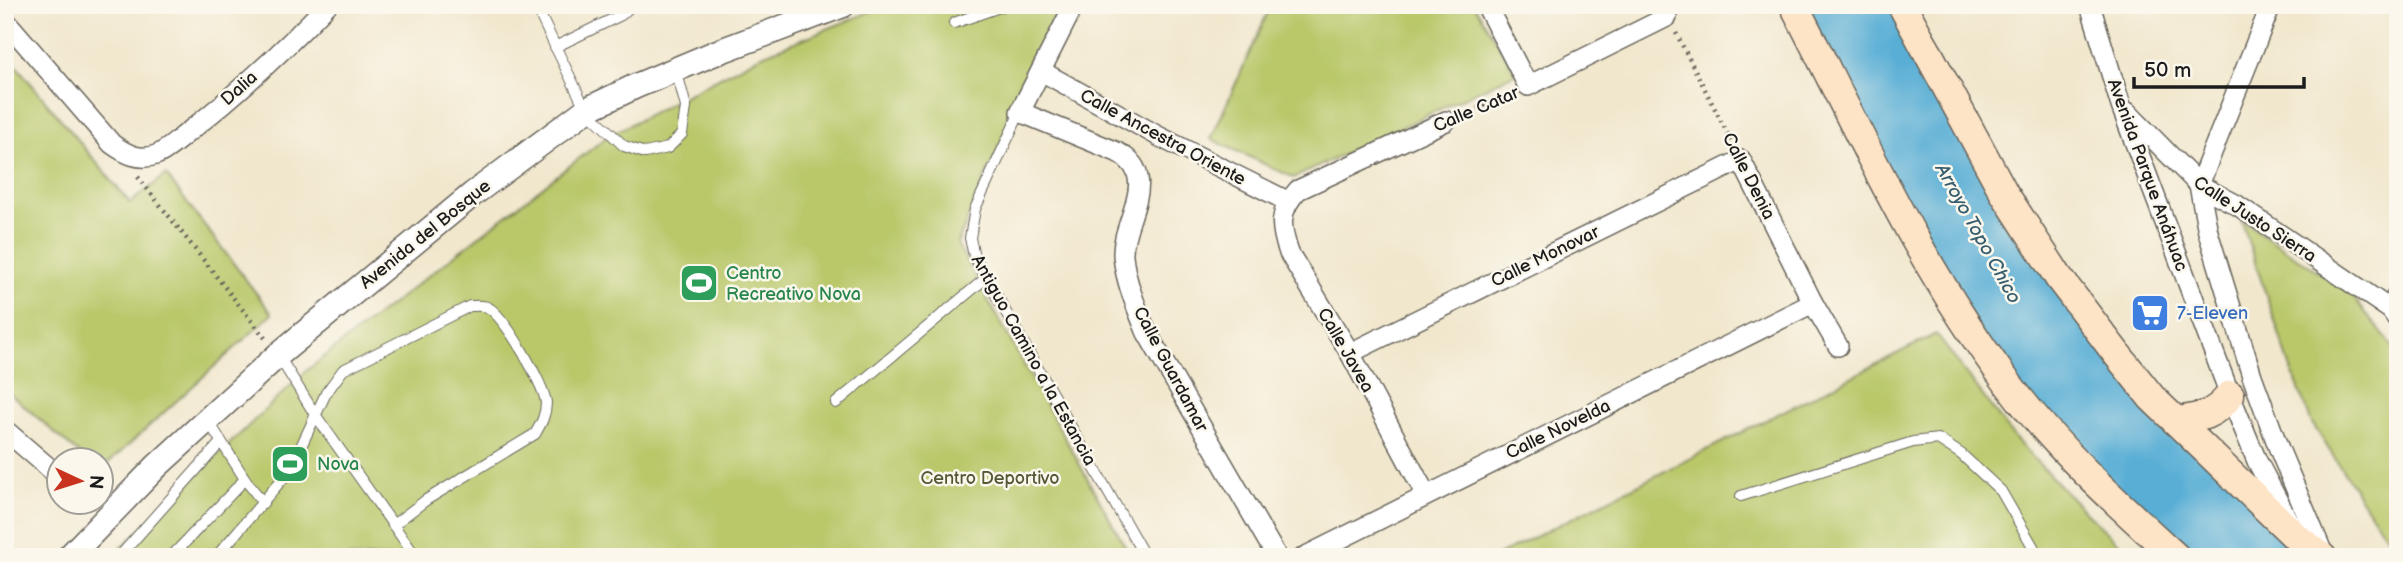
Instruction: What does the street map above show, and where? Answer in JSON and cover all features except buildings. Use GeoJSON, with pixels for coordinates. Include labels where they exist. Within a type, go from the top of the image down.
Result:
{"type":"FeatureCollection","features":[{"type":"Feature","properties":{"kind":"main road"},"geometry":{"type":"LineString","coordinates":[[1794,5],[1906,228],[1963,322],[2011,387],[2071,457],[2176,557]]}},
{"type":"Feature","properties":{"kind":"main road"},"geometry":{"type":"LineString","coordinates":[[1902,5],[2004,193],[2059,278],[2152,398],[2297,546],[2323,557]]}},
{"type":"Feature","properties":{"kind":"main road"},"geometry":{"type":"LineString","coordinates":[[2176,421],[2209,415],[2221,407],[2230,395]]}},
{"type":"Feature","properties":{"kind":"street"},"geometry":{"type":"LineString","coordinates":[[18,5],[5,18],[112,144],[140,167]]}},
{"type":"Feature","properties":{"kind":"street","name":"Dalia"},"geometry":{"type":"LineString","coordinates":[[140,167],[198,125],[300,33],[327,5]]}},
{"type":"Feature","properties":{"kind":"street","name":"Avenida del Bosque"},"geometry":{"type":"LineString","coordinates":[[69,557],[157,466],[278,355],[473,194],[586,110],[676,69],[843,5]]}},
{"type":"Feature","properties":{"kind":"street","name":"Antiguo Camino a la Estancia"},"geometry":{"type":"LineString","coordinates":[[1020,112],[1074,5]]}},
{"type":"Feature","properties":{"kind":"street"},"geometry":{"type":"LineString","coordinates":[[1486,5],[1528,86]]}},
{"type":"Feature","properties":{"kind":"street","name":"Avenida Parque Anáhuac"},"geometry":{"type":"LineString","coordinates":[[2090,5],[2121,106],[2230,395],[2258,461],[2285,512],[2297,546]]}},
{"type":"Feature","properties":{"kind":"street"},"geometry":{"type":"LineString","coordinates":[[2199,185],[2271,5]]}},
{"type":"Feature","properties":{"kind":"street","name":"Calle Catar"},"geometry":{"type":"LineString","coordinates":[[1528,86],[1664,11]]}},
{"type":"Feature","properties":{"kind":"street","name":"Calle Ancestra Oriente"},"geometry":{"type":"LineString","coordinates":[[1041,71],[1160,137],[1287,201]]}},
{"type":"Feature","properties":{"kind":"street","name":"Calle Justo Sierra"},"geometry":{"type":"LineString","coordinates":[[2121,106],[2199,185],[2237,205],[2395,308]]}},
{"type":"Feature","properties":{"kind":"street","name":"Calle Ancestra Oriente"},"geometry":{"type":"LineString","coordinates":[[1020,112],[1117,152],[1127,157],[1135,167]]}},
{"type":"Feature","properties":{"kind":"street","name":"Calle Catar"},"geometry":{"type":"LineString","coordinates":[[1287,201],[1298,190],[1311,183],[1446,121]]}},
{"type":"Feature","properties":{"kind":"street","name":"Calle Denia"},"geometry":{"type":"LineString","coordinates":[[1741,160],[1813,303],[1838,346]]}},
{"type":"Feature","properties":{"kind":"street","name":"Calle Monovar"},"geometry":{"type":"LineString","coordinates":[[1350,353],[1741,160]]}},
{"type":"Feature","properties":{"kind":"street","name":"Calle Guardamar"},"geometry":{"type":"LineString","coordinates":[[1135,167],[1139,187],[1123,253],[1135,303],[1147,333],[1277,557]]}},
{"type":"Feature","properties":{"kind":"street","name":"Avenida Parque Anáhuac"},"geometry":{"type":"LineString","coordinates":[[2199,185],[2219,272],[2252,376],[2323,557]]}},
{"type":"Feature","properties":{"kind":"street","name":"Calle Javea"},"geometry":{"type":"LineString","coordinates":[[1287,201],[1282,220],[1283,236],[1289,253],[1350,353],[1426,495]]}},
{"type":"Feature","properties":{"kind":"street","name":"Calle Novelda"},"geometry":{"type":"LineString","coordinates":[[1304,557],[1813,303]]}},
{"type":"Feature","properties":{"kind":"street"},"geometry":{"type":"LineString","coordinates":[[5,430],[46,465]]}},
{"type":"Feature","properties":{"kind":"lane"},"geometry":{"type":"LineString","coordinates":[[541,5],[542,19],[586,110],[624,146],[645,153],[668,148],[682,134],[686,107],[676,69]]}},
{"type":"Feature","properties":{"kind":"lane"},"geometry":{"type":"LineString","coordinates":[[555,47],[621,15],[632,5]]}},
{"type":"Feature","properties":{"kind":"lane"},"geometry":{"type":"LineString","coordinates":[[954,23],[1005,5]]}},
{"type":"Feature","properties":{"kind":"lane","name":"Antiguo Camino a la Estancia"},"geometry":{"type":"LineString","coordinates":[[1020,112],[975,209],[970,239],[974,256],[1145,557]]}},
{"type":"Feature","properties":{"kind":"lane"},"geometry":{"type":"LineString","coordinates":[[836,403],[986,278]]}},
{"type":"Feature","properties":{"kind":"lane"},"geometry":{"type":"LineString","coordinates":[[216,557],[290,470],[326,393],[343,370],[470,306],[488,307],[501,320],[543,388],[546,404],[543,421],[535,434],[426,500],[393,525]]}},
{"type":"Feature","properties":{"kind":"lane"},"geometry":{"type":"LineString","coordinates":[[278,355],[316,416],[416,557]]}},
{"type":"Feature","properties":{"kind":"lane"},"geometry":{"type":"LineString","coordinates":[[207,419],[263,503]]}},
{"type":"Feature","properties":{"kind":"lane"},"geometry":{"type":"LineString","coordinates":[[1741,496],[1913,442],[1938,439],[1961,454],[2001,491],[2039,557]]}},
{"type":"Feature","properties":{"kind":"lane"},"geometry":{"type":"LineString","coordinates":[[119,557],[221,442]]}},
{"type":"Feature","properties":{"kind":"lane"},"geometry":{"type":"LineString","coordinates":[[171,557],[245,479]]}},
{"type":"Feature","properties":{"kind":"path","name":"Calle Denia"},"geometry":{"type":"LineString","coordinates":[[1664,11],[1741,160]]}},
{"type":"Feature","properties":{"kind":"path","name":"Calle Catar"},"geometry":{"type":"LineString","coordinates":[[1446,121],[1528,86]]}},
{"type":"Feature","properties":{"kind":"path"},"geometry":{"type":"LineString","coordinates":[[140,167],[278,355]]}},
{"type":"Feature","properties":{"kind":"green space","name":"Centro Recreativo Nova"},"geometry":{"type":"Polygon","coordinates":[[[887,5],[1059,5],[957,244],[1131,557],[111,557],[306,371],[608,136],[762,55],[887,5]]]}},
{"type":"Feature","properties":{"kind":"green space"},"geometry":{"type":"Polygon","coordinates":[[[1271,5],[1474,5],[1516,73],[1294,178],[1211,139],[1271,5]]]}},
{"type":"Feature","properties":{"kind":"green space"},"geometry":{"type":"Polygon","coordinates":[[[5,52],[130,203],[166,175],[272,314],[116,456],[116,447],[71,447],[5,389],[5,52]]]}},
{"type":"Feature","properties":{"kind":"green space"},"geometry":{"type":"Polygon","coordinates":[[[2241,220],[2349,292],[2398,353],[2398,550],[2375,521],[2312,423],[2241,220]]]}},
{"type":"Feature","properties":{"kind":"green space"},"geometry":{"type":"Polygon","coordinates":[[[1936,334],[2017,441],[2086,513],[2134,557],[1495,557],[1936,334]]]}},
{"type":"Feature","properties":{"kind":"water","name":"Arroyo Topo Chico"},"geometry":{"type":"Polygon","coordinates":[[[1794,5],[1902,5],[2116,353],[2321,557],[2176,557],[2011,387],[1794,5]]]}},
{"type":"Feature","properties":{"kind":"place","name":"Centro Recreativo Nova"},"geometry":{"type":"Point","coordinates":[699,283]}},
{"type":"Feature","properties":{"kind":"place","name":"7-Eleven"},"geometry":{"type":"Point","coordinates":[2150,313]}},
{"type":"Feature","properties":{"kind":"place","name":"Nova"},"geometry":{"type":"Point","coordinates":[290,464]}},
{"type":"Feature","properties":{"kind":"park label","name":"Centro Deportivo"},"geometry":{"type":"Point","coordinates":[990,478]}}]}
